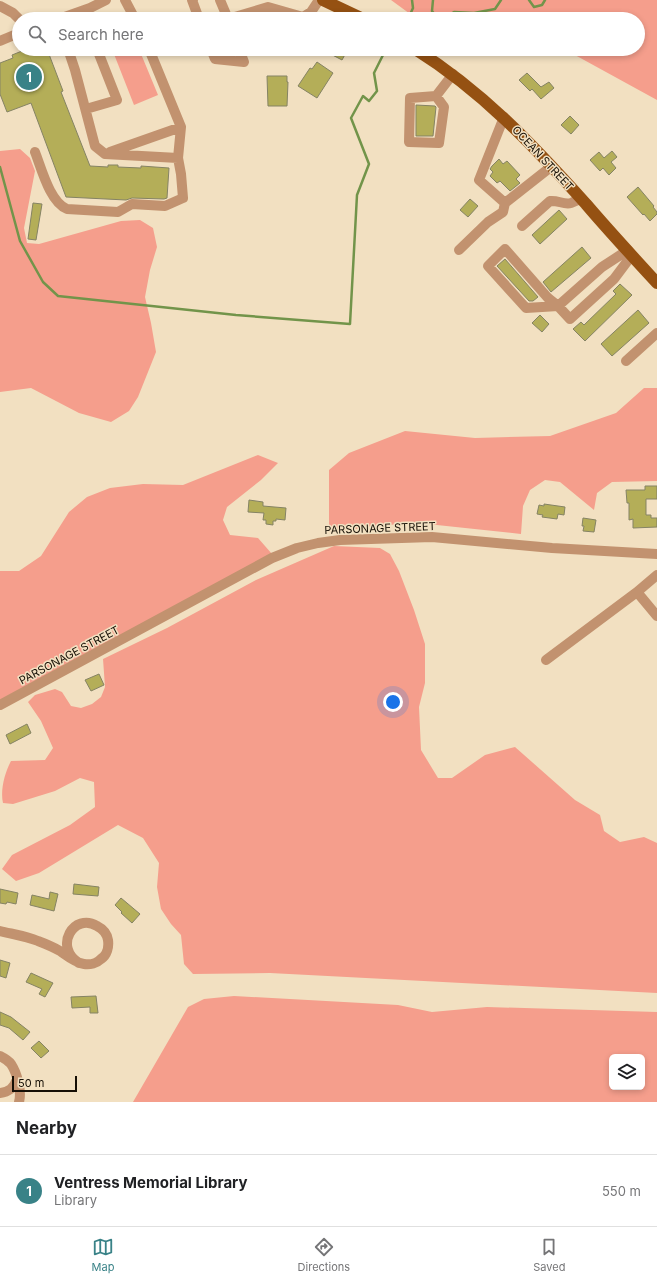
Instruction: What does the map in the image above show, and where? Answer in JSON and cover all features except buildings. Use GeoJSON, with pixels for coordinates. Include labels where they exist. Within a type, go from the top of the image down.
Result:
{"type":"FeatureCollection","features":[{"type":"Feature","properties":{"kind":"main road"},"geometry":{"type":"LineString","coordinates":[[323,0],[348,12]]}},
{"type":"Feature","properties":{"kind":"main road","name":"OCEAN STREET"},"geometry":{"type":"LineString","coordinates":[[426,56],[453,74],[479,94],[504,117],[552,166],[657,283]]}},
{"type":"Feature","properties":{"kind":"street"},"geometry":{"type":"LineString","coordinates":[[79,12],[106,0]]}},
{"type":"Feature","properties":{"kind":"street"},"geometry":{"type":"LineString","coordinates":[[125,0],[130,12]]}},
{"type":"Feature","properties":{"kind":"street"},"geometry":{"type":"LineString","coordinates":[[193,0],[196,12]]}},
{"type":"Feature","properties":{"kind":"street"},"geometry":{"type":"LineString","coordinates":[[220,0],[225,12]]}},
{"type":"Feature","properties":{"kind":"street"},"geometry":{"type":"LineString","coordinates":[[311,12],[319,0]]}},
{"type":"Feature","properties":{"kind":"street"},"geometry":{"type":"LineString","coordinates":[[0,6],[12,12]]}},
{"type":"Feature","properties":{"kind":"street"},"geometry":{"type":"LineString","coordinates":[[250,12],[268,6],[287,12]]}},
{"type":"Feature","properties":{"kind":"street"},"geometry":{"type":"LineString","coordinates":[[0,41],[12,36]]}},
{"type":"Feature","properties":{"kind":"street"},"geometry":{"type":"LineString","coordinates":[[70,56],[95,146],[105,154],[178,158]]}},
{"type":"Feature","properties":{"kind":"street"},"geometry":{"type":"LineString","coordinates":[[86,109],[117,100],[100,56]]}},
{"type":"Feature","properties":{"kind":"street"},"geometry":{"type":"LineString","coordinates":[[35,152],[54,198],[61,207],[67,209],[118,212],[132,204],[165,206],[183,198],[178,158],[181,127],[151,56]]}},
{"type":"Feature","properties":{"kind":"street"},"geometry":{"type":"LineString","coordinates":[[214,56],[215,59],[244,62],[242,56]]}},
{"type":"Feature","properties":{"kind":"street"},"geometry":{"type":"LineString","coordinates":[[436,96],[444,107],[439,143],[409,142],[410,98],[436,96],[453,74]]}},
{"type":"Feature","properties":{"kind":"street"},"geometry":{"type":"LineString","coordinates":[[504,117],[479,180],[505,203]]}},
{"type":"Feature","properties":{"kind":"street"},"geometry":{"type":"LineString","coordinates":[[105,154],[181,127]]}},
{"type":"Feature","properties":{"kind":"street"},"geometry":{"type":"LineString","coordinates":[[459,250],[488,222],[503,212],[505,203],[552,166]]}},
{"type":"Feature","properties":{"kind":"street"},"geometry":{"type":"LineString","coordinates":[[522,226],[550,201],[557,200],[564,203],[571,203],[581,198]]}},
{"type":"Feature","properties":{"kind":"street"},"geometry":{"type":"LineString","coordinates":[[630,253],[602,267],[558,306],[526,308],[488,266],[505,249],[548,298],[558,306],[570,319],[614,279],[630,253]]}},
{"type":"Feature","properties":{"kind":"street"},"geometry":{"type":"LineString","coordinates":[[602,267],[614,279]]}},
{"type":"Feature","properties":{"kind":"street"},"geometry":{"type":"LineString","coordinates":[[626,361],[657,333]]}},
{"type":"Feature","properties":{"kind":"street","name":"PARSONAGE STREET"},"geometry":{"type":"LineString","coordinates":[[0,705],[272,558],[297,548],[318,543],[340,540],[432,537],[552,548],[657,554]]}},
{"type":"Feature","properties":{"kind":"street"},"geometry":{"type":"LineString","coordinates":[[546,660],[637,592],[657,575]]}},
{"type":"Feature","properties":{"kind":"street"},"geometry":{"type":"LineString","coordinates":[[637,592],[657,616]]}},
{"type":"Feature","properties":{"kind":"street"},"geometry":{"type":"LineString","coordinates":[[0,931],[37,940],[58,950],[79,963],[90,964],[100,960],[107,951],[108,946],[106,935],[100,927],[95,924],[90,923],[79,925],[71,931],[68,936],[68,951],[79,963]]}},
{"type":"Feature","properties":{"kind":"street"},"geometry":{"type":"LineString","coordinates":[[0,1056],[11,1064],[20,1091],[19,1102]]}},
{"type":"Feature","properties":{"kind":"street"},"geometry":{"type":"LineString","coordinates":[[0,1093],[11,1089],[15,1085],[17,1079]]}},
{"type":"Feature","properties":{"kind":"shaded area"},"geometry":{"type":"Polygon","coordinates":[[[391,0],[657,0],[657,100],[577,56],[645,56],[645,12],[407,12],[391,0]]]}},
{"type":"Feature","properties":{"kind":"shaded area"},"geometry":{"type":"Polygon","coordinates":[[[115,56],[142,56],[158,95],[134,105],[115,56]]]}},
{"type":"Feature","properties":{"kind":"shaded area"},"geometry":{"type":"Polygon","coordinates":[[[20,149],[30,158],[35,171],[24,228],[27,243],[39,244],[121,221],[140,220],[153,228],[157,247],[150,270],[145,297],[156,352],[138,397],[129,411],[111,422],[79,413],[31,388],[0,392],[0,151],[20,149]]]}},
{"type":"Feature","properties":{"kind":"shaded area"},"geometry":{"type":"Polygon","coordinates":[[[644,388],[657,388],[657,481],[612,482],[597,493],[594,510],[560,482],[545,480],[530,490],[523,506],[521,534],[418,523],[372,526],[333,533],[329,532],[329,470],[349,453],[405,431],[475,438],[550,436],[616,413],[644,388]]]}},
{"type":"Feature","properties":{"kind":"shaded area"},"geometry":{"type":"Polygon","coordinates":[[[258,455],[278,463],[261,480],[227,507],[223,520],[230,535],[258,538],[272,554],[0,700],[0,571],[19,571],[41,556],[69,512],[87,497],[110,488],[143,484],[183,485],[258,455]]]}},
{"type":"Feature","properties":{"kind":"shaded area"},"geometry":{"type":"Polygon","coordinates":[[[334,546],[380,548],[390,554],[399,571],[425,644],[425,683],[419,707],[421,750],[438,778],[452,778],[485,755],[515,747],[575,800],[600,815],[604,831],[620,842],[644,837],[657,843],[657,993],[270,973],[193,974],[184,964],[181,935],[171,924],[161,909],[157,887],[159,863],[143,838],[118,825],[39,873],[16,881],[2,869],[12,855],[70,825],[95,807],[94,782],[80,778],[55,791],[13,804],[3,803],[2,792],[4,781],[11,761],[45,760],[53,748],[41,721],[28,702],[35,695],[55,689],[62,692],[71,706],[81,708],[92,704],[101,697],[105,687],[103,659],[167,628],[256,580],[334,546]]]}},
{"type":"Feature","properties":{"kind":"shaded area"},"geometry":{"type":"Polygon","coordinates":[[[234,996],[398,1005],[432,1012],[487,1007],[657,1012],[657,1102],[133,1102],[188,1007],[204,999],[234,996]]]}},
{"type":"Feature","properties":{"kind":"waterway"},"geometry":{"type":"LineString","coordinates":[[411,12],[413,8],[412,0]]}},
{"type":"Feature","properties":{"kind":"waterway"},"geometry":{"type":"LineString","coordinates":[[433,0],[433,12]]}},
{"type":"Feature","properties":{"kind":"waterway"},"geometry":{"type":"LineString","coordinates":[[479,12],[495,9],[501,0]]}},
{"type":"Feature","properties":{"kind":"waterway"},"geometry":{"type":"LineString","coordinates":[[529,0],[534,7],[542,5],[545,0]]}},
{"type":"Feature","properties":{"kind":"waterway"},"geometry":{"type":"LineString","coordinates":[[0,167],[20,241],[43,282],[58,296],[236,315],[350,324],[357,195],[369,164],[351,118],[363,96],[369,101],[377,91],[374,73],[382,56]]}},
{"type":"Feature","properties":{"kind":"place","name":"Ventress Memorial Library"},"geometry":{"type":"Point","coordinates":[29,77]}}]}
